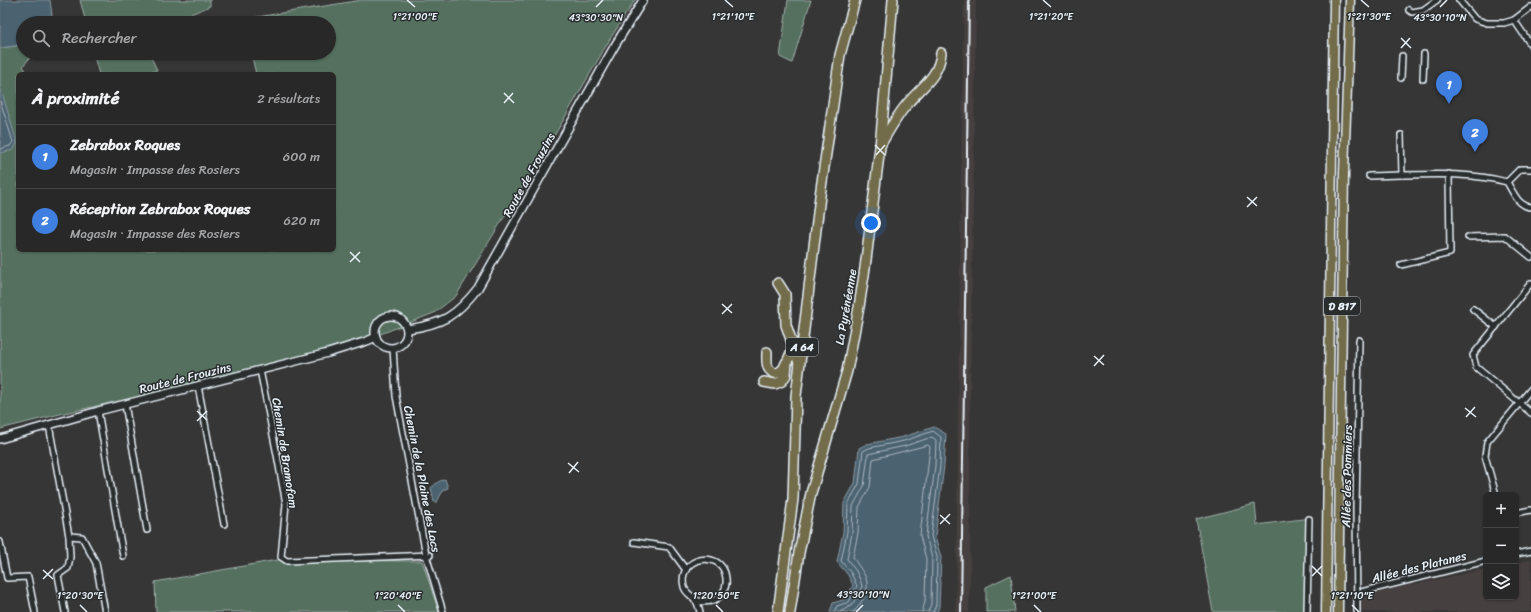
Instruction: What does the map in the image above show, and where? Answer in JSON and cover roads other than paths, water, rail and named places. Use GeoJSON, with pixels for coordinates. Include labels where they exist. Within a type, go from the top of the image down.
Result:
{"type":"FeatureCollection","features":[{"type":"Feature","properties":{"kind":"highway","name":"A 64"},"geometry":{"type":"LineString","coordinates":[[778,612],[793,499],[796,396],[820,196],[840,55],[855,0]]}},
{"type":"Feature","properties":{"kind":"highway","name":"La Pyrénéenne"},"geometry":{"type":"LineString","coordinates":[[790,612],[799,553],[811,493],[847,371],[865,268],[880,147],[893,0]]}},
{"type":"Feature","properties":{"kind":"highway"},"geometry":{"type":"LineString","coordinates":[[880,147],[903,109],[934,75],[938,68],[941,53]]}},
{"type":"Feature","properties":{"kind":"highway"},"geometry":{"type":"LineString","coordinates":[[764,382],[775,384],[782,381],[786,375],[785,294],[778,283]]}},
{"type":"Feature","properties":{"kind":"highway"},"geometry":{"type":"LineString","coordinates":[[767,352],[769,369],[776,373],[781,372],[785,368],[805,321]]}},
{"type":"Feature","properties":{"kind":"highway"},"geometry":{"type":"LineString","coordinates":[[786,326],[800,366]]}},
{"type":"Feature","properties":{"kind":"main road","name":"Route de Frouzins"},"geometry":{"type":"LineString","coordinates":[[408,329],[435,325],[447,318],[458,310],[478,288],[614,46],[643,0]]}},
{"type":"Feature","properties":{"kind":"main road","name":"D 817"},"geometry":{"type":"LineString","coordinates":[[1326,612],[1334,0]]}},
{"type":"Feature","properties":{"kind":"main road","name":"D 817"},"geometry":{"type":"LineString","coordinates":[[1338,612],[1344,180],[1350,0]]}},
{"type":"Feature","properties":{"kind":"main road"},"geometry":{"type":"LineString","coordinates":[[387,316],[398,317],[406,324],[408,329],[406,340],[393,348],[383,346],[376,337],[376,326],[382,318],[387,316]]}},
{"type":"Feature","properties":{"kind":"main road","name":"Route de Frouzins"},"geometry":{"type":"LineString","coordinates":[[0,439],[98,411],[328,353],[376,337]]}},
{"type":"Feature","properties":{"kind":"street"},"geometry":{"type":"LineString","coordinates":[[1410,10],[1412,12],[1423,10],[1437,0]]}},
{"type":"Feature","properties":{"kind":"street"},"geometry":{"type":"LineString","coordinates":[[1459,0],[1474,19],[1482,21],[1504,23],[1514,20],[1531,7]]}},
{"type":"Feature","properties":{"kind":"street"},"geometry":{"type":"LineString","coordinates":[[1514,20],[1531,45]]}},
{"type":"Feature","properties":{"kind":"street"},"geometry":{"type":"LineString","coordinates":[[1424,54],[1424,79]]}},
{"type":"Feature","properties":{"kind":"street"},"geometry":{"type":"LineString","coordinates":[[1401,78],[1402,56]]}},
{"type":"Feature","properties":{"kind":"street"},"geometry":{"type":"LineString","coordinates":[[1401,135],[1402,175]]}},
{"type":"Feature","properties":{"kind":"street"},"geometry":{"type":"LineString","coordinates":[[1507,182],[1520,169],[1531,169]]}},
{"type":"Feature","properties":{"kind":"street"},"geometry":{"type":"LineString","coordinates":[[1401,265],[1450,253],[1449,174]]}},
{"type":"Feature","properties":{"kind":"street"},"geometry":{"type":"LineString","coordinates":[[1369,176],[1449,174],[1488,177],[1507,182],[1519,202],[1525,206],[1531,207]]}},
{"type":"Feature","properties":{"kind":"street"},"geometry":{"type":"LineString","coordinates":[[1468,237],[1505,236],[1531,257]]}},
{"type":"Feature","properties":{"kind":"street"},"geometry":{"type":"LineString","coordinates":[[1531,283],[1473,355],[1476,367],[1531,414]]}},
{"type":"Feature","properties":{"kind":"street"},"geometry":{"type":"LineString","coordinates":[[1472,309],[1496,327]]}},
{"type":"Feature","properties":{"kind":"street","name":"Allée des Pommiers"},"geometry":{"type":"LineString","coordinates":[[1357,612],[1356,509],[1359,340]]}},
{"type":"Feature","properties":{"kind":"street","name":"Chemin de la Plaine des Lacs"},"geometry":{"type":"LineString","coordinates":[[393,348],[396,396],[428,555],[443,612]]}},
{"type":"Feature","properties":{"kind":"street","name":"Chemin de Bramofam"},"geometry":{"type":"LineString","coordinates":[[260,370],[286,504],[281,557],[287,561],[428,555]]}},
{"type":"Feature","properties":{"kind":"street"},"geometry":{"type":"LineString","coordinates":[[198,386],[224,524]]}},
{"type":"Feature","properties":{"kind":"street"},"geometry":{"type":"LineString","coordinates":[[1495,492],[1484,456],[1487,442],[1531,389]]}},
{"type":"Feature","properties":{"kind":"street"},"geometry":{"type":"LineString","coordinates":[[125,404],[147,530]]}},
{"type":"Feature","properties":{"kind":"street"},"geometry":{"type":"LineString","coordinates":[[98,411],[123,556]]}},
{"type":"Feature","properties":{"kind":"street"},"geometry":{"type":"LineString","coordinates":[[49,425],[69,536],[70,557],[68,568],[58,574],[65,612]]}},
{"type":"Feature","properties":{"kind":"street"},"geometry":{"type":"LineString","coordinates":[[1519,512],[1531,510]]}},
{"type":"Feature","properties":{"kind":"street"},"geometry":{"type":"LineString","coordinates":[[1307,612],[1309,519]]}},
{"type":"Feature","properties":{"kind":"street"},"geometry":{"type":"LineString","coordinates":[[69,536],[82,537],[96,563],[105,612]]}},
{"type":"Feature","properties":{"kind":"street"},"geometry":{"type":"LineString","coordinates":[[0,542],[7,578],[28,577],[35,612]]}},
{"type":"Feature","properties":{"kind":"street"},"geometry":{"type":"LineString","coordinates":[[634,542],[669,547],[686,570]]}},
{"type":"Feature","properties":{"kind":"street"},"geometry":{"type":"LineString","coordinates":[[1519,553],[1531,551]]}},
{"type":"Feature","properties":{"kind":"street"},"geometry":{"type":"LineString","coordinates":[[695,600],[708,602],[715,600],[721,594],[726,582],[726,575],[718,563],[707,559],[695,561],[686,570],[684,578],[685,589],[695,600],[700,612]]}},
{"type":"Feature","properties":{"kind":"street","name":"Allée des Platanes"},"geometry":{"type":"LineString","coordinates":[[1357,593],[1483,563]]}},
{"type":"Feature","properties":{"kind":"water"},"geometry":{"type":"Polygon","coordinates":[[[0,0],[50,0],[52,16],[16,16],[16,46],[0,48],[0,0]]]}},
{"type":"Feature","properties":{"kind":"water"},"geometry":{"type":"Polygon","coordinates":[[[0,86],[16,140],[16,145],[13,150],[0,153],[0,86]]]}},
{"type":"Feature","properties":{"kind":"water"},"geometry":{"type":"Polygon","coordinates":[[[934,427],[946,434],[944,466],[935,537],[941,557],[939,607],[937,612],[830,612],[833,603],[846,599],[853,585],[848,575],[837,562],[843,532],[844,503],[855,483],[859,448],[867,444],[903,437],[934,427]]]}},
{"type":"Feature","properties":{"kind":"water"},"geometry":{"type":"Polygon","coordinates":[[[445,479],[448,488],[443,490],[437,502],[434,502],[431,488],[438,482],[445,479]]]}},
{"type":"Feature","properties":{"kind":"railway"},"geometry":{"type":"LineString","coordinates":[[961,612],[969,0]]}},
{"type":"Feature","properties":{"kind":"place","name":"Zebrabox Roques"},"geometry":{"type":"Point","coordinates":[1449,104]}},
{"type":"Feature","properties":{"kind":"place","name":"Réception Zebrabox Roques"},"geometry":{"type":"Point","coordinates":[1475,152]}}]}
